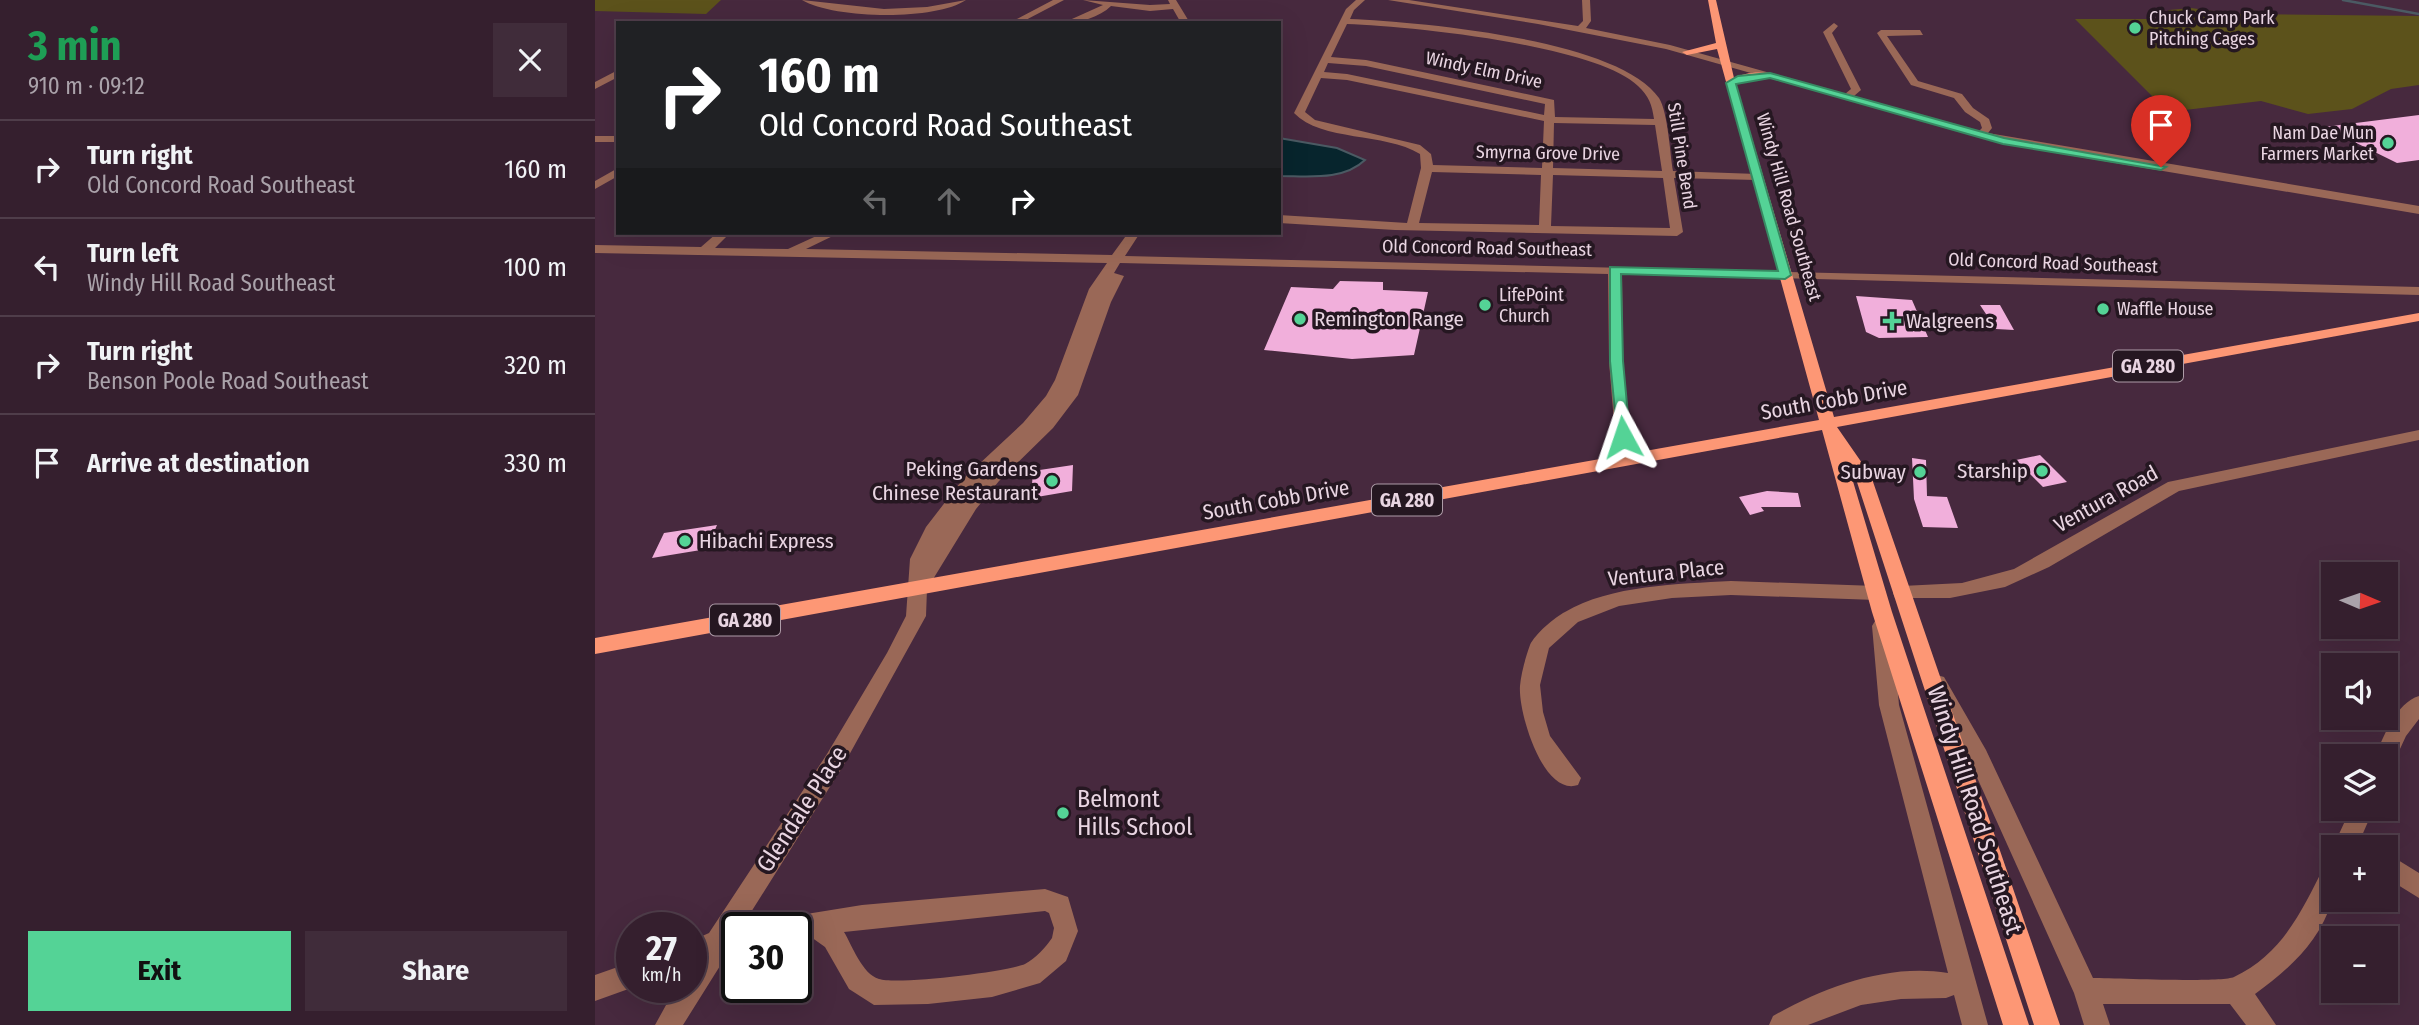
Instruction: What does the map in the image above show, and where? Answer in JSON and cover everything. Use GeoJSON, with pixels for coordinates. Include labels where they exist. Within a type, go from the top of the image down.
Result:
{"type":"FeatureCollection","features":[{"type":"Feature","properties":{"kind":"main road","name":"Windy Hill Road Southeast"},"geometry":{"type":"LineString","coordinates":[[1712,0],[1725,63],[1879,602],[2016,1025]]}},
{"type":"Feature","properties":{"kind":"main road"},"geometry":{"type":"LineString","coordinates":[[1687,52],[1722,45]]}},
{"type":"Feature","properties":{"kind":"main road"},"geometry":{"type":"LineString","coordinates":[[1731,83],[1746,76],[1770,76]]}},
{"type":"Feature","properties":{"kind":"main road","name":"South Cobb Drive"},"geometry":{"type":"LineString","coordinates":[[595,646],[2419,317]]}},
{"type":"Feature","properties":{"kind":"main road","name":"Windy Hill Road Southeast"},"geometry":{"type":"LineString","coordinates":[[1828,425],[1863,476],[2047,1025]]}},
{"type":"Feature","properties":{"kind":"street"},"geometry":{"type":"LineString","coordinates":[[806,0],[832,6],[914,11],[941,7],[962,0]]}},
{"type":"Feature","properties":{"kind":"street"},"geometry":{"type":"LineString","coordinates":[[1017,21],[1060,0]]}},
{"type":"Feature","properties":{"kind":"street"},"geometry":{"type":"LineString","coordinates":[[1087,0],[1150,8],[1174,3],[1185,21]]}},
{"type":"Feature","properties":{"kind":"street"},"geometry":{"type":"LineString","coordinates":[[1361,0],[1350,9],[1327,60],[1299,110],[1302,118],[1416,148],[1427,155],[1427,168],[1412,226]]}},
{"type":"Feature","properties":{"kind":"street"},"geometry":{"type":"LineString","coordinates":[[1392,0],[1581,28],[1687,52],[1980,136],[2419,210]]}},
{"type":"Feature","properties":{"kind":"street"},"geometry":{"type":"LineString","coordinates":[[1450,8],[1461,0]]}},
{"type":"Feature","properties":{"kind":"street"},"geometry":{"type":"LineString","coordinates":[[1581,28],[1587,21],[1586,0]]}},
{"type":"Feature","properties":{"kind":"street"},"geometry":{"type":"LineString","coordinates":[[1072,21],[1103,9],[1109,3]]}},
{"type":"Feature","properties":{"kind":"street","name":"Still Pine Bend"},"geometry":{"type":"LineString","coordinates":[[1281,219],[1412,226],[1677,232],[1654,94],[1629,73],[1601,61],[1474,35],[1384,22],[1345,21]]}},
{"type":"Feature","properties":{"kind":"street"},"geometry":{"type":"LineString","coordinates":[[1834,26],[1828,32],[1856,90],[1909,107]]}},
{"type":"Feature","properties":{"kind":"street"},"geometry":{"type":"LineString","coordinates":[[1920,33],[1881,33],[1914,83],[1956,95],[1969,110],[1986,121],[1987,128],[1980,136]]}},
{"type":"Feature","properties":{"kind":"street","name":"Windy Elm Drive"},"geometry":{"type":"LineString","coordinates":[[1327,60],[1366,63],[1550,102],[1545,229]]}},
{"type":"Feature","properties":{"kind":"street"},"geometry":{"type":"LineString","coordinates":[[595,86],[616,74]]}},
{"type":"Feature","properties":{"kind":"street"},"geometry":{"type":"LineString","coordinates":[[1319,75],[1347,77],[1548,120],[1659,122]]}},
{"type":"Feature","properties":{"kind":"street"},"geometry":{"type":"LineString","coordinates":[[1845,98],[1856,90]]}},
{"type":"Feature","properties":{"kind":"street"},"geometry":{"type":"LineString","coordinates":[[595,139],[616,139]]}},
{"type":"Feature","properties":{"kind":"street","name":"Smyrna Grove Drive"},"geometry":{"type":"LineString","coordinates":[[1427,168],[1756,174]]}},
{"type":"Feature","properties":{"kind":"street"},"geometry":{"type":"LineString","coordinates":[[595,186],[616,173]]}},
{"type":"Feature","properties":{"kind":"street"},"geometry":{"type":"LineString","coordinates":[[704,251],[722,235]]}},
{"type":"Feature","properties":{"kind":"street"},"geometry":{"type":"LineString","coordinates":[[788,252],[828,235]]}},
{"type":"Feature","properties":{"kind":"street","name":"Glendale Place"},"geometry":{"type":"LineString","coordinates":[[743,912],[835,760],[916,616],[919,559],[944,514],[979,472],[1038,416],[1058,390],[1094,294],[1138,235]]}},
{"type":"Feature","properties":{"kind":"street","name":"Old Concord Road Southeast"},"geometry":{"type":"LineString","coordinates":[[595,249],[1615,270],[2419,291]]}},
{"type":"Feature","properties":{"kind":"street"},"geometry":{"type":"LineString","coordinates":[[1615,270],[1616,361],[1625,460]]}},
{"type":"Feature","properties":{"kind":"street","name":"Ventura Road"},"geometry":{"type":"LineString","coordinates":[[1902,593],[1955,591],[2015,576],[2140,502],[2174,486],[2419,435]]}},
{"type":"Feature","properties":{"kind":"street","name":"Ventura Place"},"geometry":{"type":"LineString","coordinates":[[1570,778],[1552,762],[1541,745],[1530,704],[1529,678],[1536,653],[1549,633],[1564,620],[1599,604],[1679,591],[1733,588],[1879,602]]}},
{"type":"Feature","properties":{"kind":"street","name":"Windy Hill Road Southeast"},"geometry":{"type":"LineString","coordinates":[[1879,602],[1889,705],[1975,1025]]}},
{"type":"Feature","properties":{"kind":"street","name":"Windy Hill Road Southeast"},"geometry":{"type":"LineString","coordinates":[[1929,670],[1975,750],[2086,991],[2097,1025]]}},
{"type":"Feature","properties":{"kind":"street"},"geometry":{"type":"LineString","coordinates":[[2391,744],[2397,731],[2419,704]]}},
{"type":"Feature","properties":{"kind":"street"},"geometry":{"type":"LineString","coordinates":[[2398,872],[2419,887]]}},
{"type":"Feature","properties":{"kind":"street"},"geometry":{"type":"LineString","coordinates":[[2086,991],[2236,991],[2275,964],[2303,935],[2321,898]]}},
{"type":"Feature","properties":{"kind":"street"},"geometry":{"type":"LineString","coordinates":[[1045,900],[1059,905],[1067,929],[1064,941],[1054,956],[1026,977],[998,983],[888,993],[874,992],[858,980],[834,937],[804,926],[862,917],[1045,900]]}},
{"type":"Feature","properties":{"kind":"street","name":"Glendale Place"},"geometry":{"type":"LineString","coordinates":[[668,1025],[721,947]]}},
{"type":"Feature","properties":{"kind":"street"},"geometry":{"type":"LineString","coordinates":[[595,988],[616,981]]}},
{"type":"Feature","properties":{"kind":"street"},"geometry":{"type":"LineString","coordinates":[[1782,1025],[1844,995],[1888,986],[1946,985]]}},
{"type":"Feature","properties":{"kind":"street"},"geometry":{"type":"LineString","coordinates":[[2236,991],[2263,1025]]}},
{"type":"Feature","properties":{"kind":"shaded area"},"geometry":{"type":"Polygon","coordinates":[[[595,0],[721,0],[706,14],[595,11],[595,0]]]}},
{"type":"Feature","properties":{"kind":"shaded area"},"geometry":{"type":"Polygon","coordinates":[[[2191,8],[2235,14],[2419,16],[2419,85],[2391,89],[2352,109],[2308,114],[2261,101],[2168,112],[2075,19],[2159,19],[2169,10],[2191,8]]]}},
{"type":"Feature","properties":{"kind":"water"},"geometry":{"type":"Polygon","coordinates":[[[1281,138],[1337,148],[1365,160],[1346,171],[1313,176],[1281,176],[1281,138]]]}},
{"type":"Feature","properties":{"kind":"building","name":"Nam Dae Mun Farmers Market"},"geometry":{"type":"Polygon","coordinates":[[[2419,115],[2419,160],[2397,163],[2324,127],[2419,115]]]}},
{"type":"Feature","properties":{"kind":"building"},"geometry":{"type":"Polygon","coordinates":[[[1340,281],[1383,282],[1383,290],[1428,292],[1414,355],[1352,359],[1264,350],[1291,287],[1333,289],[1340,281]]]}},
{"type":"Feature","properties":{"kind":"building","name":"Walgreens"},"geometry":{"type":"Polygon","coordinates":[[[1856,296],[1912,300],[1928,337],[1879,338],[1866,332],[1856,296]]]}},
{"type":"Feature","properties":{"kind":"building"},"geometry":{"type":"Polygon","coordinates":[[[1980,305],[2000,305],[2014,330],[1996,329],[1980,305]]]}},
{"type":"Feature","properties":{"kind":"building","name":"Starship"},"geometry":{"type":"Polygon","coordinates":[[[2040,455],[2067,482],[2043,487],[2016,460],[2040,455]]]}},
{"type":"Feature","properties":{"kind":"building"},"geometry":{"type":"Polygon","coordinates":[[[1912,458],[1926,460],[1927,496],[1947,497],[1958,528],[1923,527],[1914,499],[1912,458]]]}},
{"type":"Feature","properties":{"kind":"building","name":"Peking Gardens Chinese Restaurant"},"geometry":{"type":"Polygon","coordinates":[[[1073,465],[1072,491],[1031,498],[1033,471],[1073,465]]]}},
{"type":"Feature","properties":{"kind":"building"},"geometry":{"type":"Polygon","coordinates":[[[1767,491],[1798,493],[1801,507],[1761,507],[1764,511],[1750,515],[1739,497],[1767,491]]]}},
{"type":"Feature","properties":{"kind":"building","name":"Hibachi Express"},"geometry":{"type":"Polygon","coordinates":[[[717,525],[707,549],[652,558],[664,533],[717,525]]]}},
{"type":"Feature","properties":{"kind":"waterway"},"geometry":{"type":"LineString","coordinates":[[2343,0],[2419,14]]}},
{"type":"Feature","properties":{"kind":"place","name":"Chuck Camp Park Pitching Cages"},"geometry":{"type":"Point","coordinates":[2135,28]}},
{"type":"Feature","properties":{"kind":"place","name":"Nam Dae Mun Farmers Market"},"geometry":{"type":"Point","coordinates":[2388,143]}},
{"type":"Feature","properties":{"kind":"place","name":"LifePoint Church"},"geometry":{"type":"Point","coordinates":[1485,305]}},
{"type":"Feature","properties":{"kind":"place","name":"Waffle House"},"geometry":{"type":"Point","coordinates":[2103,309]}},
{"type":"Feature","properties":{"kind":"place","name":"Remington Range"},"geometry":{"type":"Point","coordinates":[1300,319]}},
{"type":"Feature","properties":{"kind":"place","name":"Walgreens"},"geometry":{"type":"Point","coordinates":[1892,321]}},
{"type":"Feature","properties":{"kind":"place","name":"Starship"},"geometry":{"type":"Point","coordinates":[2042,471]}},
{"type":"Feature","properties":{"kind":"place","name":"Subway"},"geometry":{"type":"Point","coordinates":[1920,472]}},
{"type":"Feature","properties":{"kind":"place","name":"Peking Gardens Chinese Restaurant"},"geometry":{"type":"Point","coordinates":[1052,481]}},
{"type":"Feature","properties":{"kind":"place","name":"Hibachi Express"},"geometry":{"type":"Point","coordinates":[685,541]}},
{"type":"Feature","properties":{"kind":"place","name":"Belmont Hills School"},"geometry":{"type":"Point","coordinates":[1063,813]}},
{"type":"Feature","properties":{"kind":"route"},"geometry":{"type":"LineString","coordinates":[[1623,437],[1616,361],[1615,270],[1785,275],[1731,83],[1738,79],[1755,75],[1770,76],[2003,141],[2161,167]]}}]}
